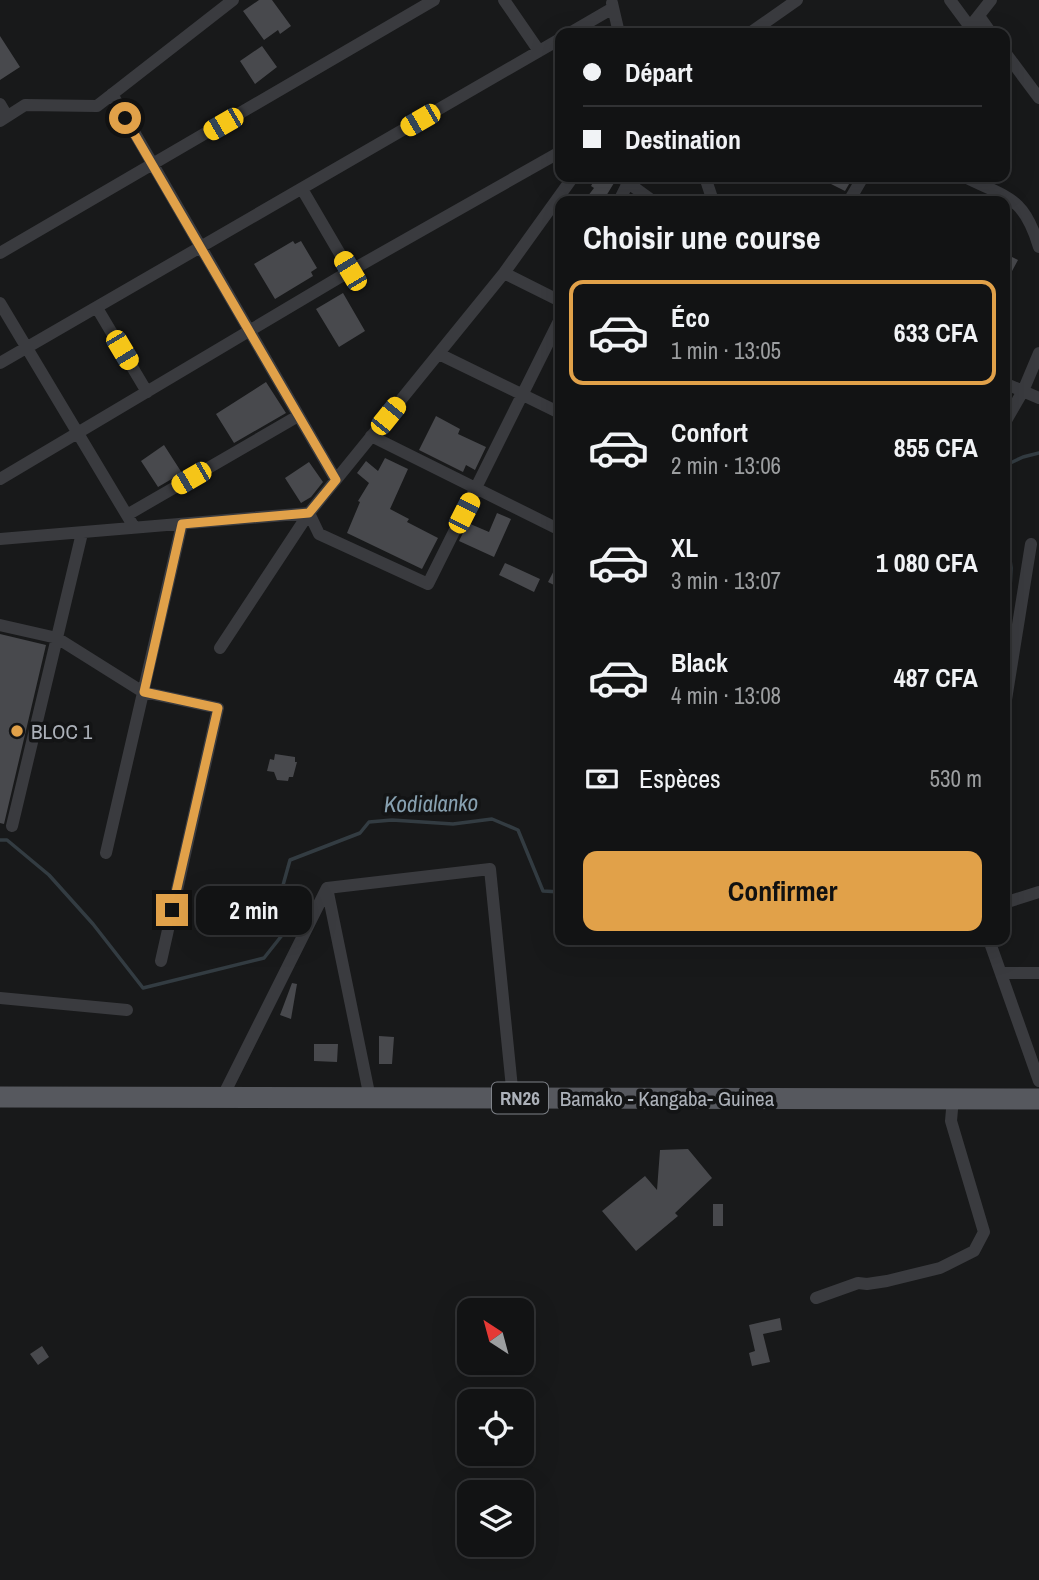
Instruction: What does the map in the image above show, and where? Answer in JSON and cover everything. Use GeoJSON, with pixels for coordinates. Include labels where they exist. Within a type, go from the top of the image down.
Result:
{"type":"FeatureCollection","features":[{"type":"Feature","properties":{"kind":"main road","name":"Bamako - Kangaba- Guinea"},"geometry":{"type":"LineString","coordinates":[[0,1097],[1039,1099]]}},
{"type":"Feature","properties":{"kind":"street"},"geometry":{"type":"LineString","coordinates":[[0,104],[4,118],[25,105],[97,106],[233,0]]}},
{"type":"Feature","properties":{"kind":"street"},"geometry":{"type":"LineString","coordinates":[[0,253],[434,0]]}},
{"type":"Feature","properties":{"kind":"street"},"geometry":{"type":"LineString","coordinates":[[504,0],[539,51]]}},
{"type":"Feature","properties":{"kind":"street"},"geometry":{"type":"LineString","coordinates":[[757,28],[797,0]]}},
{"type":"Feature","properties":{"kind":"street"},"geometry":{"type":"LineString","coordinates":[[950,0],[967,28]]}},
{"type":"Feature","properties":{"kind":"street"},"geometry":{"type":"LineString","coordinates":[[970,28],[991,0]]}},
{"type":"Feature","properties":{"kind":"street"},"geometry":{"type":"LineString","coordinates":[[577,28],[613,4],[618,28]]}},
{"type":"Feature","properties":{"kind":"street"},"geometry":{"type":"LineString","coordinates":[[979,16],[987,28]]}},
{"type":"Feature","properties":{"kind":"street"},"geometry":{"type":"LineString","coordinates":[[0,363],[555,42]]}},
{"type":"Feature","properties":{"kind":"street"},"geometry":{"type":"LineString","coordinates":[[1010,59],[1039,98]]}},
{"type":"Feature","properties":{"kind":"street"},"geometry":{"type":"LineString","coordinates":[[112,94],[336,480]]}},
{"type":"Feature","properties":{"kind":"street"},"geometry":{"type":"LineString","coordinates":[[0,479],[350,271],[555,155]]}},
{"type":"Feature","properties":{"kind":"street"},"geometry":{"type":"LineString","coordinates":[[627,182],[646,196]]}},
{"type":"Feature","properties":{"kind":"street"},"geometry":{"type":"LineString","coordinates":[[975,182],[1005,196]]}},
{"type":"Feature","properties":{"kind":"street"},"geometry":{"type":"LineString","coordinates":[[302,189],[350,271]]}},
{"type":"Feature","properties":{"kind":"street"},"geometry":{"type":"LineString","coordinates":[[1010,199],[1017,202],[1032,224],[1039,247]]}},
{"type":"Feature","properties":{"kind":"street"},"geometry":{"type":"LineString","coordinates":[[220,648],[309,513],[504,273],[555,202]]}},
{"type":"Feature","properties":{"kind":"street"},"geometry":{"type":"LineString","coordinates":[[504,273],[555,298]]}},
{"type":"Feature","properties":{"kind":"street"},"geometry":{"type":"LineString","coordinates":[[0,303],[134,527]]}},
{"type":"Feature","properties":{"kind":"street"},"geometry":{"type":"LineString","coordinates":[[97,308],[147,392]]}},
{"type":"Feature","properties":{"kind":"street"},"geometry":{"type":"LineString","coordinates":[[309,513],[319,534],[428,584],[555,329]]}},
{"type":"Feature","properties":{"kind":"street"},"geometry":{"type":"LineString","coordinates":[[1010,414],[1039,353]]}},
{"type":"Feature","properties":{"kind":"street"},"geometry":{"type":"LineString","coordinates":[[439,354],[555,410]]}},
{"type":"Feature","properties":{"kind":"street"},"geometry":{"type":"LineString","coordinates":[[1010,386],[1039,398]]}},
{"type":"Feature","properties":{"kind":"street"},"geometry":{"type":"LineString","coordinates":[[127,515],[298,416]]}},
{"type":"Feature","properties":{"kind":"street"},"geometry":{"type":"LineString","coordinates":[[371,436],[555,528]]}},
{"type":"Feature","properties":{"kind":"street"},"geometry":{"type":"LineString","coordinates":[[0,539],[309,513]]}},
{"type":"Feature","properties":{"kind":"street"},"geometry":{"type":"LineString","coordinates":[[106,853],[182,524]]}},
{"type":"Feature","properties":{"kind":"street"},"geometry":{"type":"LineString","coordinates":[[12,826],[82,533]]}},
{"type":"Feature","properties":{"kind":"street"},"geometry":{"type":"LineString","coordinates":[[1010,675],[1031,544],[1039,554]]}},
{"type":"Feature","properties":{"kind":"street"},"geometry":{"type":"LineString","coordinates":[[0,625],[57,638],[144,692],[218,708],[161,961]]}},
{"type":"Feature","properties":{"kind":"street"},"geometry":{"type":"LineString","coordinates":[[327,888],[490,869],[513,1098]]}},
{"type":"Feature","properties":{"kind":"street"},"geometry":{"type":"LineString","coordinates":[[222,1098],[327,888]]}},
{"type":"Feature","properties":{"kind":"street"},"geometry":{"type":"LineString","coordinates":[[327,888],[370,1098]]}},
{"type":"Feature","properties":{"kind":"street"},"geometry":{"type":"LineString","coordinates":[[1010,901],[1039,892]]}},
{"type":"Feature","properties":{"kind":"street"},"geometry":{"type":"LineString","coordinates":[[991,945],[1039,1081]]}},
{"type":"Feature","properties":{"kind":"street"},"geometry":{"type":"LineString","coordinates":[[1001,973],[1039,973]]}},
{"type":"Feature","properties":{"kind":"street"},"geometry":{"type":"LineString","coordinates":[[0,998],[127,1010]]}},
{"type":"Feature","properties":{"kind":"street"},"geometry":{"type":"LineString","coordinates":[[816,1298],[858,1283],[867,1284],[940,1269],[974,1251],[984,1233],[951,1121],[953,1098]]}},
{"type":"Feature","properties":{"kind":"building"},"geometry":{"type":"Polygon","coordinates":[[[259,0],[272,0],[291,26],[280,34],[278,30],[264,40],[243,11],[259,0]]]}},
{"type":"Feature","properties":{"kind":"building"},"geometry":{"type":"Polygon","coordinates":[[[0,36],[20,67],[0,80],[0,36]]]}},
{"type":"Feature","properties":{"kind":"building"},"geometry":{"type":"Polygon","coordinates":[[[262,46],[277,67],[255,84],[240,61],[262,46]]]}},
{"type":"Feature","properties":{"kind":"building"},"geometry":{"type":"Polygon","coordinates":[[[593,182],[614,183],[606,196],[588,196],[594,188],[591,186],[593,182]]]}},
{"type":"Feature","properties":{"kind":"building"},"geometry":{"type":"Polygon","coordinates":[[[827,182],[850,182],[845,191],[827,182]]]}},
{"type":"Feature","properties":{"kind":"building"},"geometry":{"type":"Polygon","coordinates":[[[293,241],[295,244],[301,241],[317,268],[311,272],[313,276],[275,299],[254,264],[293,241]]]}},
{"type":"Feature","properties":{"kind":"building"},"geometry":{"type":"Polygon","coordinates":[[[1010,256],[1018,260],[1010,275],[1010,256]]]}},
{"type":"Feature","properties":{"kind":"building"},"geometry":{"type":"Polygon","coordinates":[[[343,293],[365,331],[339,347],[316,309],[343,293]]]}},
{"type":"Feature","properties":{"kind":"building"},"geometry":{"type":"Polygon","coordinates":[[[266,382],[286,413],[234,443],[216,414],[266,382]]]}},
{"type":"Feature","properties":{"kind":"building"},"geometry":{"type":"Polygon","coordinates":[[[436,416],[460,429],[458,434],[486,447],[475,470],[466,465],[463,472],[419,450],[436,416]]]}},
{"type":"Feature","properties":{"kind":"building"},"geometry":{"type":"Polygon","coordinates":[[[164,445],[182,473],[158,487],[141,461],[164,445]]]}},
{"type":"Feature","properties":{"kind":"building"},"geometry":{"type":"Polygon","coordinates":[[[385,458],[408,469],[390,509],[409,519],[407,522],[438,538],[422,569],[347,533],[360,502],[358,501],[369,483],[357,473],[366,461],[378,471],[385,458]]]}},
{"type":"Feature","properties":{"kind":"building"},"geometry":{"type":"Polygon","coordinates":[[[309,462],[323,482],[311,497],[301,503],[285,478],[309,462]]]}},
{"type":"Feature","properties":{"kind":"building"},"geometry":{"type":"Polygon","coordinates":[[[497,513],[511,519],[494,557],[459,541],[468,523],[489,532],[497,513]]]}},
{"type":"Feature","properties":{"kind":"building"},"geometry":{"type":"Polygon","coordinates":[[[505,563],[540,579],[534,592],[499,575],[505,563]]]}},
{"type":"Feature","properties":{"kind":"building"},"geometry":{"type":"Polygon","coordinates":[[[555,569],[555,586],[548,582],[555,569]]]}},
{"type":"Feature","properties":{"kind":"building","name":"BLOC 1"},"geometry":{"type":"Polygon","coordinates":[[[0,634],[46,645],[4,824],[0,823],[0,634]]]}},
{"type":"Feature","properties":{"kind":"building"},"geometry":{"type":"Polygon","coordinates":[[[275,754],[295,757],[297,762],[293,777],[289,777],[288,781],[277,780],[274,772],[267,771],[270,759],[274,760],[275,754]]]}},
{"type":"Feature","properties":{"kind":"building"},"geometry":{"type":"Polygon","coordinates":[[[292,983],[297,984],[291,1019],[280,1015],[292,983]]]}},
{"type":"Feature","properties":{"kind":"building"},"geometry":{"type":"Polygon","coordinates":[[[379,1036],[394,1037],[392,1064],[379,1064],[379,1036]]]}},
{"type":"Feature","properties":{"kind":"building"},"geometry":{"type":"Polygon","coordinates":[[[314,1044],[338,1044],[337,1062],[314,1061],[314,1044]]]}},
{"type":"Feature","properties":{"kind":"building"},"geometry":{"type":"Polygon","coordinates":[[[688,1149],[712,1178],[675,1213],[678,1216],[636,1251],[602,1211],[645,1176],[657,1190],[660,1150],[688,1149]]]}},
{"type":"Feature","properties":{"kind":"building"},"geometry":{"type":"Polygon","coordinates":[[[713,1204],[723,1204],[723,1226],[713,1226],[713,1204]]]}},
{"type":"Feature","properties":{"kind":"building"},"geometry":{"type":"Polygon","coordinates":[[[780,1318],[782,1330],[763,1334],[770,1362],[752,1366],[749,1353],[755,1351],[749,1325],[780,1318]]]}},
{"type":"Feature","properties":{"kind":"building"},"geometry":{"type":"Polygon","coordinates":[[[42,1346],[49,1357],[38,1365],[30,1354],[42,1346]]]}},
{"type":"Feature","properties":{"kind":"waterway","name":"Kodialanko"},"geometry":{"type":"LineString","coordinates":[[1010,463],[1039,453]]}},
{"type":"Feature","properties":{"kind":"waterway","name":"Kodialanko"},"geometry":{"type":"LineString","coordinates":[[1010,560],[1010,589]]}},
{"type":"Feature","properties":{"kind":"waterway","name":"Kodialanko"},"geometry":{"type":"LineString","coordinates":[[0,840],[7,840],[49,875],[93,924],[143,988],[264,958],[283,934],[280,896],[290,860],[360,833],[369,822],[392,820],[453,824],[492,819],[518,830],[543,891],[555,892]]}},
{"type":"Feature","properties":{"kind":"place","name":"BLOC 1"},"geometry":{"type":"Point","coordinates":[17,731]}},
{"type":"Feature","properties":{"kind":"route"},"geometry":{"type":"LineString","coordinates":[[125,118],[336,480],[309,513],[182,524],[144,692],[218,708],[172,910]]}}]}
